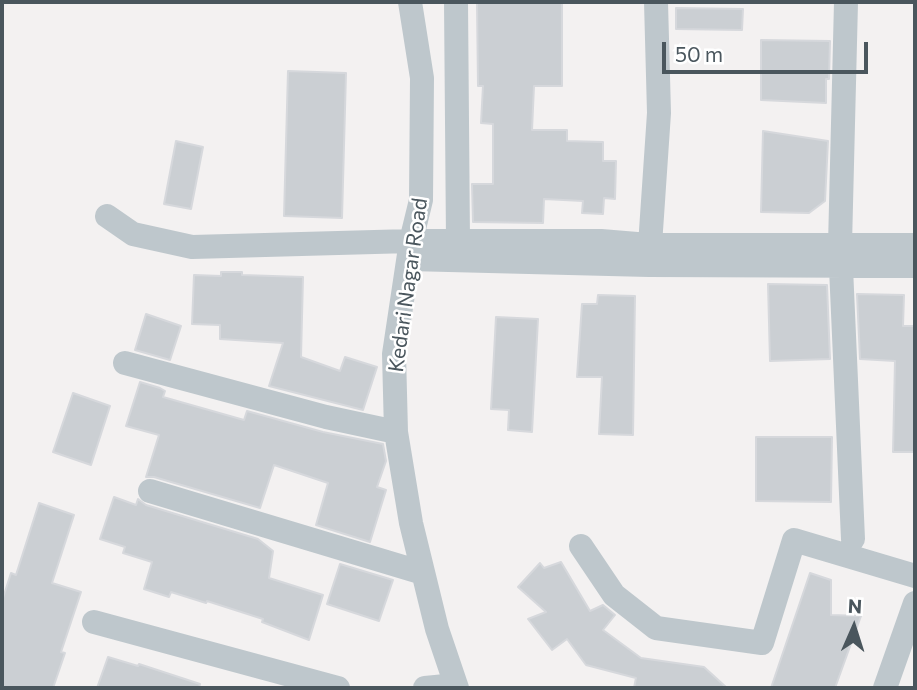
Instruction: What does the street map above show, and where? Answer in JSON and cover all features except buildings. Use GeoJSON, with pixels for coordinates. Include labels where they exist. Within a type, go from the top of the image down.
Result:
{"type":"FeatureCollection","features":[{"type":"Feature","properties":{"kind":"street","name":"Kedari Nagar Road"},"geometry":{"type":"LineString","coordinates":[[410,2],[422,78],[421,200],[410,250],[394,354],[396,432],[411,523],[437,629],[457,687]]}},
{"type":"Feature","properties":{"kind":"street"},"geometry":{"type":"LineString","coordinates":[[456,2],[458,241]]}},
{"type":"Feature","properties":{"kind":"street"},"geometry":{"type":"LineString","coordinates":[[649,255],[659,113],[656,2]]}},
{"type":"Feature","properties":{"kind":"street"},"geometry":{"type":"LineString","coordinates":[[846,2],[840,255],[853,538]]}},
{"type":"Feature","properties":{"kind":"street"},"geometry":{"type":"LineString","coordinates":[[107,216],[133,234],[192,247],[649,255],[840,255],[915,245]]}},
{"type":"Feature","properties":{"kind":"street"},"geometry":{"type":"LineString","coordinates":[[410,250],[458,241],[601,241],[649,255]]}},
{"type":"Feature","properties":{"kind":"street"},"geometry":{"type":"LineString","coordinates":[[840,255],[915,266]]}},
{"type":"Feature","properties":{"kind":"street"},"geometry":{"type":"LineString","coordinates":[[125,363],[326,417],[396,432]]}},
{"type":"Feature","properties":{"kind":"street"},"geometry":{"type":"LineString","coordinates":[[150,491],[424,573]]}},
{"type":"Feature","properties":{"kind":"street"},"geometry":{"type":"LineString","coordinates":[[581,546],[614,595],[656,628],[762,643],[794,540],[915,576]]}},
{"type":"Feature","properties":{"kind":"street"},"geometry":{"type":"LineString","coordinates":[[884,688],[915,603]]}},
{"type":"Feature","properties":{"kind":"street"},"geometry":{"type":"LineString","coordinates":[[94,622],[338,688]]}},
{"type":"Feature","properties":{"kind":"street"},"geometry":{"type":"LineString","coordinates":[[425,688],[457,687]]}}]}
